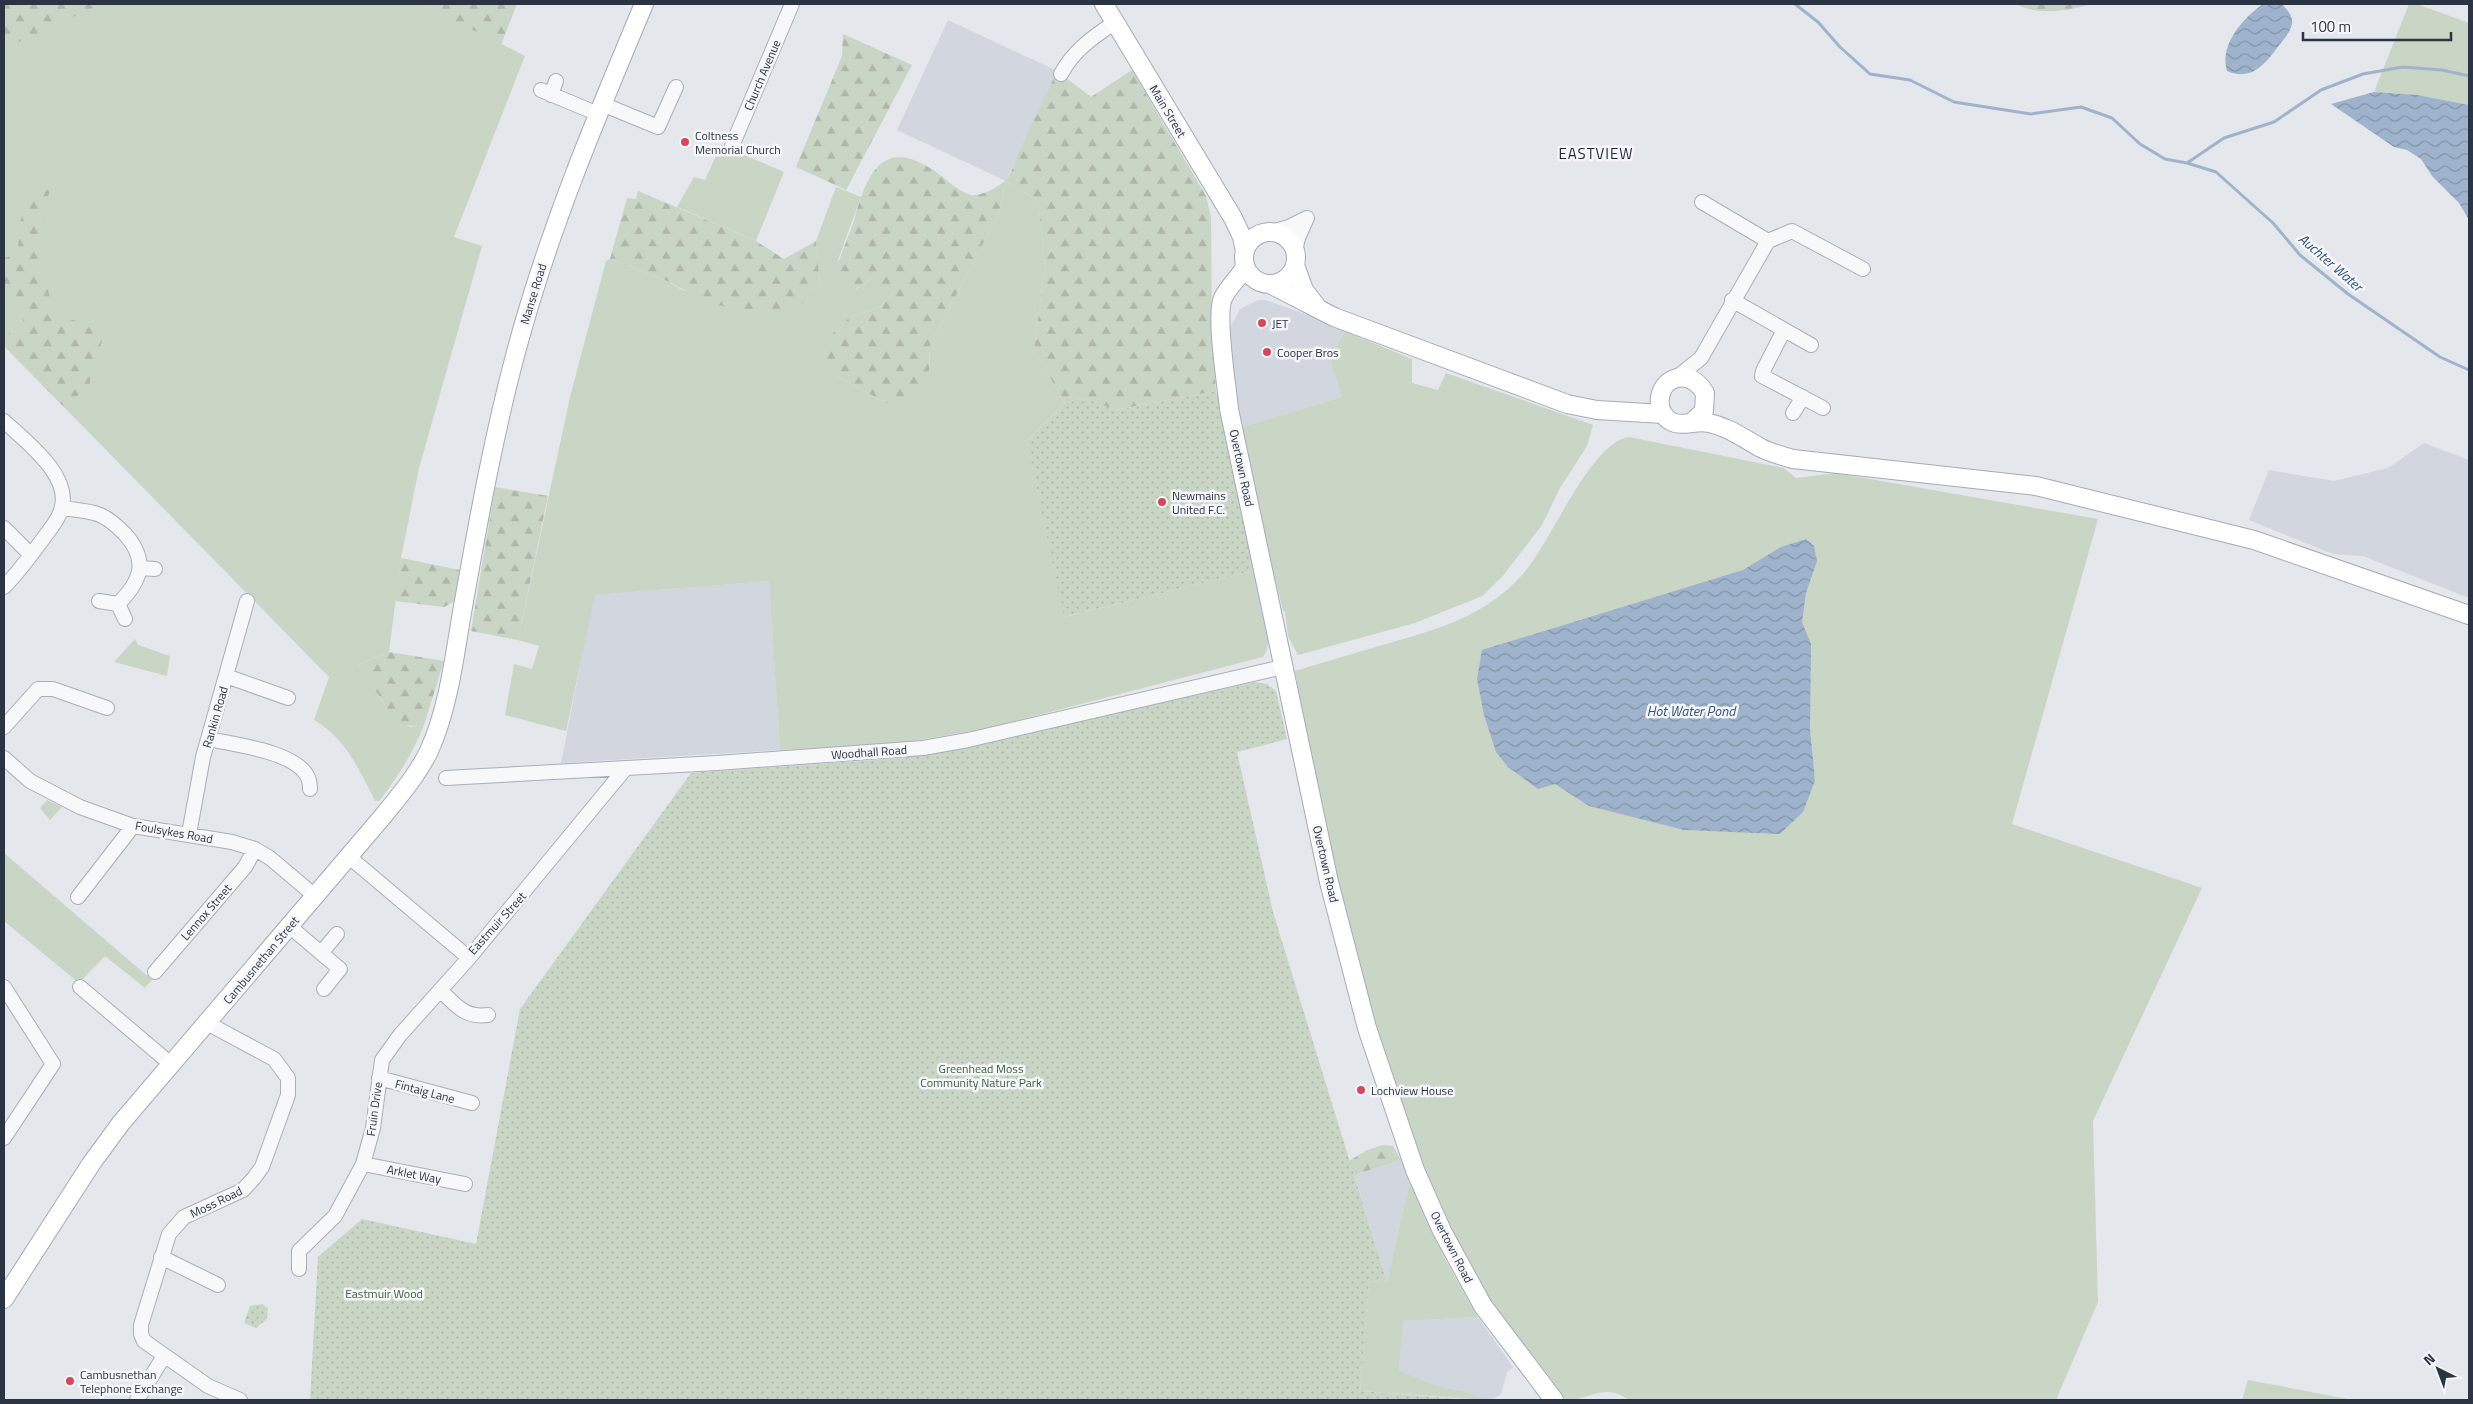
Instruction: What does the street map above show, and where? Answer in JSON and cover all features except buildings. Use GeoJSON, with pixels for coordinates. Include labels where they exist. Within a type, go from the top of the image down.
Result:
{"type":"FeatureCollection","features":[{"type":"Feature","properties":{"kind":"main road","name":"Manse Road"},"geometry":{"type":"LineString","coordinates":[[464,596],[487,475],[528,309],[550,241],[600,109],[644,4]]}},
{"type":"Feature","properties":{"kind":"main road","name":"Main Street"},"geometry":{"type":"LineString","coordinates":[[1104,4],[1233,218],[1242,237],[1245,259]]}},
{"type":"Feature","properties":{"kind":"main road"},"geometry":{"type":"LineString","coordinates":[[1233,218],[1242,226],[1286,237],[1295,258],[1304,290],[1319,310]]}},
{"type":"Feature","properties":{"kind":"main road"},"geometry":{"type":"LineString","coordinates":[[1267,232],[1252,239],[1245,259],[1255,280],[1319,310],[1416,349],[1567,404],[1589,410],[1619,411],[1661,405]]}},
{"type":"Feature","properties":{"kind":"main road"},"geometry":{"type":"LineString","coordinates":[[1230,288],[1250,282],[1266,284],[1286,279],[1295,258]]}},
{"type":"Feature","properties":{"kind":"main road","name":"Overtown Road"},"geometry":{"type":"LineString","coordinates":[[1245,259],[1221,304],[1222,350],[1229,409],[1329,882],[1367,1028],[1415,1170],[1442,1231],[1483,1306],[1554,1400]]}},
{"type":"Feature","properties":{"kind":"main road"},"geometry":{"type":"LineString","coordinates":[[1736,433],[1723,423],[1703,394],[1689,378],[1676,378],[1665,385],[1661,405],[1672,422],[1706,422],[1736,433],[1773,453],[1793,459],[2036,486],[2235,535],[2469,615]]}},
{"type":"Feature","properties":{"kind":"main road"},"geometry":{"type":"LineString","coordinates":[[1691,423],[1704,411],[1703,394]]}},
{"type":"Feature","properties":{"kind":"main road","name":"Cambusnethan Street"},"geometry":{"type":"LineString","coordinates":[[4,1299],[99,1151],[394,802],[428,752],[443,709],[464,596]]}},
{"type":"Feature","properties":{"kind":"street","name":"Church Avenue"},"geometry":{"type":"LineString","coordinates":[[732,146],[792,4]]}},
{"type":"Feature","properties":{"kind":"street"},"geometry":{"type":"LineString","coordinates":[[1061,74],[1069,58],[1092,38],[1114,23]]}},
{"type":"Feature","properties":{"kind":"street"},"geometry":{"type":"LineString","coordinates":[[556,81],[546,92],[658,127],[676,87]]}},
{"type":"Feature","properties":{"kind":"street"},"geometry":{"type":"LineString","coordinates":[[1702,202],[1768,241]]}},
{"type":"Feature","properties":{"kind":"street"},"geometry":{"type":"LineString","coordinates":[[1267,232],[1288,227],[1308,218],[1298,238],[1295,258]]}},
{"type":"Feature","properties":{"kind":"street"},"geometry":{"type":"LineString","coordinates":[[1676,378],[1701,358],[1732,300],[1768,241],[1792,231],[1863,269]]}},
{"type":"Feature","properties":{"kind":"street"},"geometry":{"type":"LineString","coordinates":[[1732,300],[1811,345]]}},
{"type":"Feature","properties":{"kind":"street"},"geometry":{"type":"LineString","coordinates":[[1784,330],[1762,376],[1823,408]]}},
{"type":"Feature","properties":{"kind":"street"},"geometry":{"type":"LineString","coordinates":[[1701,358],[1703,394]]}},
{"type":"Feature","properties":{"kind":"street"},"geometry":{"type":"LineString","coordinates":[[1793,413],[1803,397]]}},
{"type":"Feature","properties":{"kind":"street"},"geometry":{"type":"LineString","coordinates":[[4,421],[52,468],[61,486],[62,508],[57,520],[4,587]]}},
{"type":"Feature","properties":{"kind":"street"},"geometry":{"type":"LineString","coordinates":[[62,508],[100,515],[113,522],[132,542],[137,552],[140,568],[132,588],[118,604]]}},
{"type":"Feature","properties":{"kind":"street"},"geometry":{"type":"LineString","coordinates":[[4,528],[31,555]]}},
{"type":"Feature","properties":{"kind":"street"},"geometry":{"type":"LineString","coordinates":[[140,568],[155,569]]}},
{"type":"Feature","properties":{"kind":"street"},"geometry":{"type":"LineString","coordinates":[[99,601],[118,604]]}},
{"type":"Feature","properties":{"kind":"street","name":"Rankin Road"},"geometry":{"type":"LineString","coordinates":[[189,834],[197,780],[247,601]]}},
{"type":"Feature","properties":{"kind":"street"},"geometry":{"type":"LineString","coordinates":[[118,604],[125,619]]}},
{"type":"Feature","properties":{"kind":"street","name":"Woodhall Road"},"geometry":{"type":"LineString","coordinates":[[446,778],[619,769],[923,748],[968,740],[1283,666]]}},
{"type":"Feature","properties":{"kind":"street"},"geometry":{"type":"LineString","coordinates":[[226,676],[288,698]]}},
{"type":"Feature","properties":{"kind":"street"},"geometry":{"type":"LineString","coordinates":[[4,727],[38,689],[53,689],[107,708]]}},
{"type":"Feature","properties":{"kind":"street"},"geometry":{"type":"LineString","coordinates":[[209,738],[285,758],[300,767],[307,775],[310,789]]}},
{"type":"Feature","properties":{"kind":"street","name":"Foulsykes Road"},"geometry":{"type":"LineString","coordinates":[[4,758],[30,781],[58,797],[133,826],[232,842],[254,850],[270,858],[315,896]]}},
{"type":"Feature","properties":{"kind":"street","name":"Eastmuir Street"},"geometry":{"type":"LineString","coordinates":[[348,856],[470,958],[619,769]]}},
{"type":"Feature","properties":{"kind":"street"},"geometry":{"type":"LineString","coordinates":[[78,897],[133,826]]}},
{"type":"Feature","properties":{"kind":"street","name":"Lennox Street"},"geometry":{"type":"LineString","coordinates":[[155,972],[245,867],[254,850]]}},
{"type":"Feature","properties":{"kind":"street"},"geometry":{"type":"LineString","coordinates":[[289,926],[340,969],[324,989]]}},
{"type":"Feature","properties":{"kind":"street"},"geometry":{"type":"LineString","coordinates":[[321,952],[337,934]]}},
{"type":"Feature","properties":{"kind":"street","name":"Fruin Drive"},"geometry":{"type":"LineString","coordinates":[[299,1269],[299,1251],[335,1216],[363,1164],[374,1128],[382,1060],[388,1050],[470,958]]}},
{"type":"Feature","properties":{"kind":"street"},"geometry":{"type":"LineString","coordinates":[[4,987],[54,1064],[5,1132]]}},
{"type":"Feature","properties":{"kind":"street"},"geometry":{"type":"LineString","coordinates":[[80,987],[172,1065]]}},
{"type":"Feature","properties":{"kind":"street"},"geometry":{"type":"LineString","coordinates":[[440,990],[460,1009],[474,1016],[488,1015]]}},
{"type":"Feature","properties":{"kind":"street","name":"Moss Road"},"geometry":{"type":"LineString","coordinates":[[207,1023],[274,1059],[288,1078],[288,1095],[262,1167],[254,1178],[242,1190],[184,1217],[169,1234],[144,1313],[141,1334],[144,1341],[208,1386],[240,1400]]}},
{"type":"Feature","properties":{"kind":"street","name":"Fintaig Lane"},"geometry":{"type":"LineString","coordinates":[[379,1078],[472,1103]]}},
{"type":"Feature","properties":{"kind":"street","name":"Arklet Way"},"geometry":{"type":"LineString","coordinates":[[363,1164],[465,1184]]}},
{"type":"Feature","properties":{"kind":"street"},"geometry":{"type":"LineString","coordinates":[[161,1257],[218,1285]]}},
{"type":"Feature","properties":{"kind":"street"},"geometry":{"type":"LineString","coordinates":[[137,1400],[164,1356]]}},
{"type":"Feature","properties":{"kind":"shaded area"},"geometry":{"type":"Polygon","coordinates":[[[948,20],[1057,71],[1006,181],[897,130],[948,20]]]}},
{"type":"Feature","properties":{"kind":"shaded area"},"geometry":{"type":"Polygon","coordinates":[[[1258,300],[1265,300],[1314,317],[1344,331],[1330,360],[1342,397],[1239,428],[1230,362],[1231,326],[1240,309],[1258,300]]]}},
{"type":"Feature","properties":{"kind":"shaded area"},"geometry":{"type":"Polygon","coordinates":[[[2424,443],[2469,460],[2469,598],[2363,556],[2333,554],[2249,520],[2269,470],[2334,481],[2388,468],[2424,443]]]}},
{"type":"Feature","properties":{"kind":"shaded area"},"geometry":{"type":"Polygon","coordinates":[[[769,581],[780,750],[561,763],[594,595],[769,581]]]}},
{"type":"Feature","properties":{"kind":"shaded area"},"geometry":{"type":"Polygon","coordinates":[[[1401,1160],[1410,1180],[1387,1282],[1355,1177],[1357,1174],[1401,1160]]]}},
{"type":"Feature","properties":{"kind":"shaded area"},"geometry":{"type":"Polygon","coordinates":[[[1478,1317],[1513,1367],[1507,1372],[1501,1394],[1492,1400],[1486,1400],[1464,1391],[1440,1387],[1399,1370],[1402,1321],[1478,1317]]]}},
{"type":"Feature","properties":{"kind":"green space"},"geometry":{"type":"Polygon","coordinates":[[[4,4],[101,4],[4,49],[4,4]]]}},
{"type":"Feature","properties":{"kind":"green space"},"geometry":{"type":"Polygon","coordinates":[[[96,4],[423,4],[525,56],[454,237],[482,246],[419,468],[401,558],[389,652],[358,665],[383,702],[388,714],[410,727],[424,725],[404,764],[379,801],[375,801],[343,745],[325,727],[314,720],[329,677],[4,346],[4,48],[96,4]]]}},
{"type":"Feature","properties":{"kind":"green space"},"geometry":{"type":"Polygon","coordinates":[[[423,4],[517,4],[501,45],[423,4]]]}},
{"type":"Feature","properties":{"kind":"green space"},"geometry":{"type":"Polygon","coordinates":[[[2016,4],[2088,5],[2070,9],[2042,11],[2024,8],[2016,4]]]}},
{"type":"Feature","properties":{"kind":"green space"},"geometry":{"type":"Polygon","coordinates":[[[2409,4],[2417,4],[2469,23],[2469,105],[2418,95],[2374,92],[2409,4]]]}},
{"type":"Feature","properties":{"kind":"green space"},"geometry":{"type":"Polygon","coordinates":[[[843,34],[912,65],[846,190],[796,167],[842,56],[843,34]]]}},
{"type":"Feature","properties":{"kind":"green space"},"geometry":{"type":"Polygon","coordinates":[[[1132,70],[1206,196],[1211,217],[1212,333],[1216,391],[1115,410],[1083,398],[1065,403],[1034,350],[1045,265],[1038,201],[1006,181],[999,213],[930,345],[929,373],[919,391],[890,405],[834,375],[825,352],[828,338],[849,318],[880,307],[895,292],[871,279],[855,289],[843,287],[835,278],[836,270],[864,190],[877,167],[887,160],[898,157],[913,160],[930,168],[965,193],[975,195],[984,193],[994,189],[1005,181],[1009,175],[1057,71],[1091,97],[1132,70]]]}},
{"type":"Feature","properties":{"kind":"green space"},"geometry":{"type":"Polygon","coordinates":[[[721,145],[784,172],[756,241],[677,207],[694,177],[705,180],[721,145]]]}},
{"type":"Feature","properties":{"kind":"green space"},"geometry":{"type":"Polygon","coordinates":[[[1006,181],[1038,201],[1045,265],[1034,350],[1065,403],[1027,441],[1065,617],[1256,570],[1267,615],[1269,639],[1263,657],[988,728],[896,744],[780,750],[769,581],[595,595],[566,731],[505,715],[514,664],[532,669],[539,646],[518,640],[570,397],[606,261],[610,259],[667,281],[682,290],[765,315],[820,284],[816,241],[836,187],[861,197],[838,260],[856,289],[871,279],[896,291],[880,307],[849,318],[834,375],[890,405],[929,373],[930,345],[999,213],[1006,181]]]}},
{"type":"Feature","properties":{"kind":"green space"},"geometry":{"type":"Polygon","coordinates":[[[50,188],[40,238],[43,273],[53,308],[69,319],[81,322],[103,334],[89,387],[63,406],[4,346],[4,339],[10,332],[24,334],[24,327],[15,291],[12,285],[4,284],[4,258],[19,253],[18,236],[25,207],[31,192],[50,188]]]}},
{"type":"Feature","properties":{"kind":"green space"},"geometry":{"type":"Polygon","coordinates":[[[638,191],[756,241],[784,259],[816,241],[820,284],[812,298],[782,315],[765,315],[709,303],[667,281],[610,259],[627,198],[636,199],[638,191]]]}},
{"type":"Feature","properties":{"kind":"green space"},"geometry":{"type":"Polygon","coordinates":[[[1344,331],[1412,359],[1412,383],[1438,390],[1446,373],[1593,425],[1587,446],[1560,488],[1542,525],[1502,577],[1482,596],[1415,623],[1298,655],[1288,636],[1285,611],[1283,611],[1239,428],[1342,397],[1330,360],[1344,331]]]}},
{"type":"Feature","properties":{"kind":"green space"},"geometry":{"type":"Polygon","coordinates":[[[1216,391],[1256,570],[1064,617],[1027,441],[1065,403],[1083,398],[1116,410],[1216,391]]]}},
{"type":"Feature","properties":{"kind":"green space"},"geometry":{"type":"Polygon","coordinates":[[[1629,437],[1784,468],[1796,478],[1836,473],[2098,519],[2012,824],[2202,888],[2093,1121],[2098,1302],[2056,1400],[1629,1400],[1612,1392],[1604,1392],[1566,1400],[1523,1351],[1493,1309],[1463,1256],[1438,1202],[1405,1117],[1370,1007],[1355,952],[1316,784],[1295,671],[1442,627],[1459,620],[1492,601],[1522,575],[1533,561],[1585,475],[1600,456],[1614,443],[1629,437]]]}},
{"type":"Feature","properties":{"kind":"green space"},"geometry":{"type":"Polygon","coordinates":[[[495,487],[548,496],[518,640],[471,631],[495,487]]]}},
{"type":"Feature","properties":{"kind":"green space"},"geometry":{"type":"Polygon","coordinates":[[[401,558],[460,570],[455,601],[444,607],[395,601],[401,558]]]}},
{"type":"Feature","properties":{"kind":"green space"},"geometry":{"type":"Polygon","coordinates":[[[135,639],[138,645],[170,656],[167,676],[114,662],[135,639]]]}},
{"type":"Feature","properties":{"kind":"green space"},"geometry":{"type":"Polygon","coordinates":[[[389,652],[444,661],[424,725],[404,725],[391,719],[382,700],[358,665],[389,652]]]}},
{"type":"Feature","properties":{"kind":"green space","name":"Greenhead Moss Community Nature Park"},"geometry":{"type":"Polygon","coordinates":[[[1255,682],[1267,684],[1276,691],[1287,739],[1237,752],[1273,912],[1387,1282],[1369,1281],[1360,1391],[1471,1400],[310,1400],[318,1257],[362,1219],[476,1244],[520,1009],[691,773],[901,758],[959,748],[1255,682]]]}},
{"type":"Feature","properties":{"kind":"green space"},"geometry":{"type":"Polygon","coordinates":[[[47,800],[62,807],[50,820],[40,808],[47,800]]]}},
{"type":"Feature","properties":{"kind":"green space"},"geometry":{"type":"Polygon","coordinates":[[[4,853],[152,980],[145,988],[105,956],[79,983],[4,921],[4,853]]]}},
{"type":"Feature","properties":{"kind":"green space"},"geometry":{"type":"Polygon","coordinates":[[[1383,1145],[1393,1146],[1401,1160],[1357,1174],[1355,1177],[1349,1161],[1367,1150],[1383,1145]]]}},
{"type":"Feature","properties":{"kind":"green space"},"geometry":{"type":"Polygon","coordinates":[[[1410,1180],[1446,1261],[1478,1317],[1403,1321],[1399,1370],[1440,1387],[1464,1391],[1486,1400],[1360,1391],[1369,1281],[1387,1282],[1410,1180]]]}},
{"type":"Feature","properties":{"kind":"green space"},"geometry":{"type":"Polygon","coordinates":[[[263,1304],[268,1309],[267,1319],[256,1328],[244,1323],[250,1306],[263,1304]]]}},
{"type":"Feature","properties":{"kind":"green space"},"geometry":{"type":"Polygon","coordinates":[[[2248,1380],[2353,1400],[2242,1400],[2248,1380]]]}},
{"type":"Feature","properties":{"kind":"water"},"geometry":{"type":"Polygon","coordinates":[[[2263,4],[2282,4],[2292,18],[2289,32],[2258,69],[2244,74],[2227,71],[2226,52],[2234,33],[2263,4]]]}},
{"type":"Feature","properties":{"kind":"water"},"geometry":{"type":"Polygon","coordinates":[[[2374,92],[2418,95],[2469,105],[2469,220],[2459,203],[2432,176],[2421,159],[2407,150],[2394,147],[2331,104],[2374,92]]]}},
{"type":"Feature","properties":{"kind":"water","name":"Hot Water Pond"},"geometry":{"type":"Polygon","coordinates":[[[1806,539],[1814,546],[1817,561],[1806,593],[1802,622],[1811,644],[1810,729],[1815,781],[1803,812],[1780,834],[1684,830],[1589,806],[1555,784],[1538,789],[1508,767],[1496,752],[1484,715],[1477,679],[1482,650],[1743,570],[1781,547],[1806,539]]]}},
{"type":"Feature","properties":{"kind":"waterway","name":"Auchter Water"},"geometry":{"type":"LineString","coordinates":[[1795,4],[1818,22],[1840,47],[1870,74],[1910,80],[1954,102],[2031,114],[2081,107],[2112,118],[2140,144],[2165,159],[2187,163],[2224,138],[2274,122],[2321,90],[2363,74],[2403,67],[2442,70],[2469,76]]}},
{"type":"Feature","properties":{"kind":"waterway","name":"Auchter Water"},"geometry":{"type":"LineString","coordinates":[[2187,163],[2216,172],[2273,223],[2300,255],[2348,294],[2440,357],[2469,370]]}},
{"type":"Feature","properties":{"kind":"place","name":"Coltness Memorial Church"},"geometry":{"type":"Point","coordinates":[685,142]}},
{"type":"Feature","properties":{"kind":"place","name":"JET"},"geometry":{"type":"Point","coordinates":[1262,323]}},
{"type":"Feature","properties":{"kind":"place","name":"Cooper Bros"},"geometry":{"type":"Point","coordinates":[1267,352]}},
{"type":"Feature","properties":{"kind":"place","name":"Newmains United F.C."},"geometry":{"type":"Point","coordinates":[1162,502]}},
{"type":"Feature","properties":{"kind":"place","name":"Lochview House"},"geometry":{"type":"Point","coordinates":[1361,1090]}},
{"type":"Feature","properties":{"kind":"place","name":"Cambusnethan Telephone Exchange"},"geometry":{"type":"Point","coordinates":[70,1381]}},
{"type":"Feature","properties":{"kind":"district","name":"EASTVIEW"},"geometry":{"type":"Point","coordinates":[1596,153]}},
{"type":"Feature","properties":{"kind":"park label","name":"Eastmuir Wood"},"geometry":{"type":"Point","coordinates":[384,1293]}}]}
